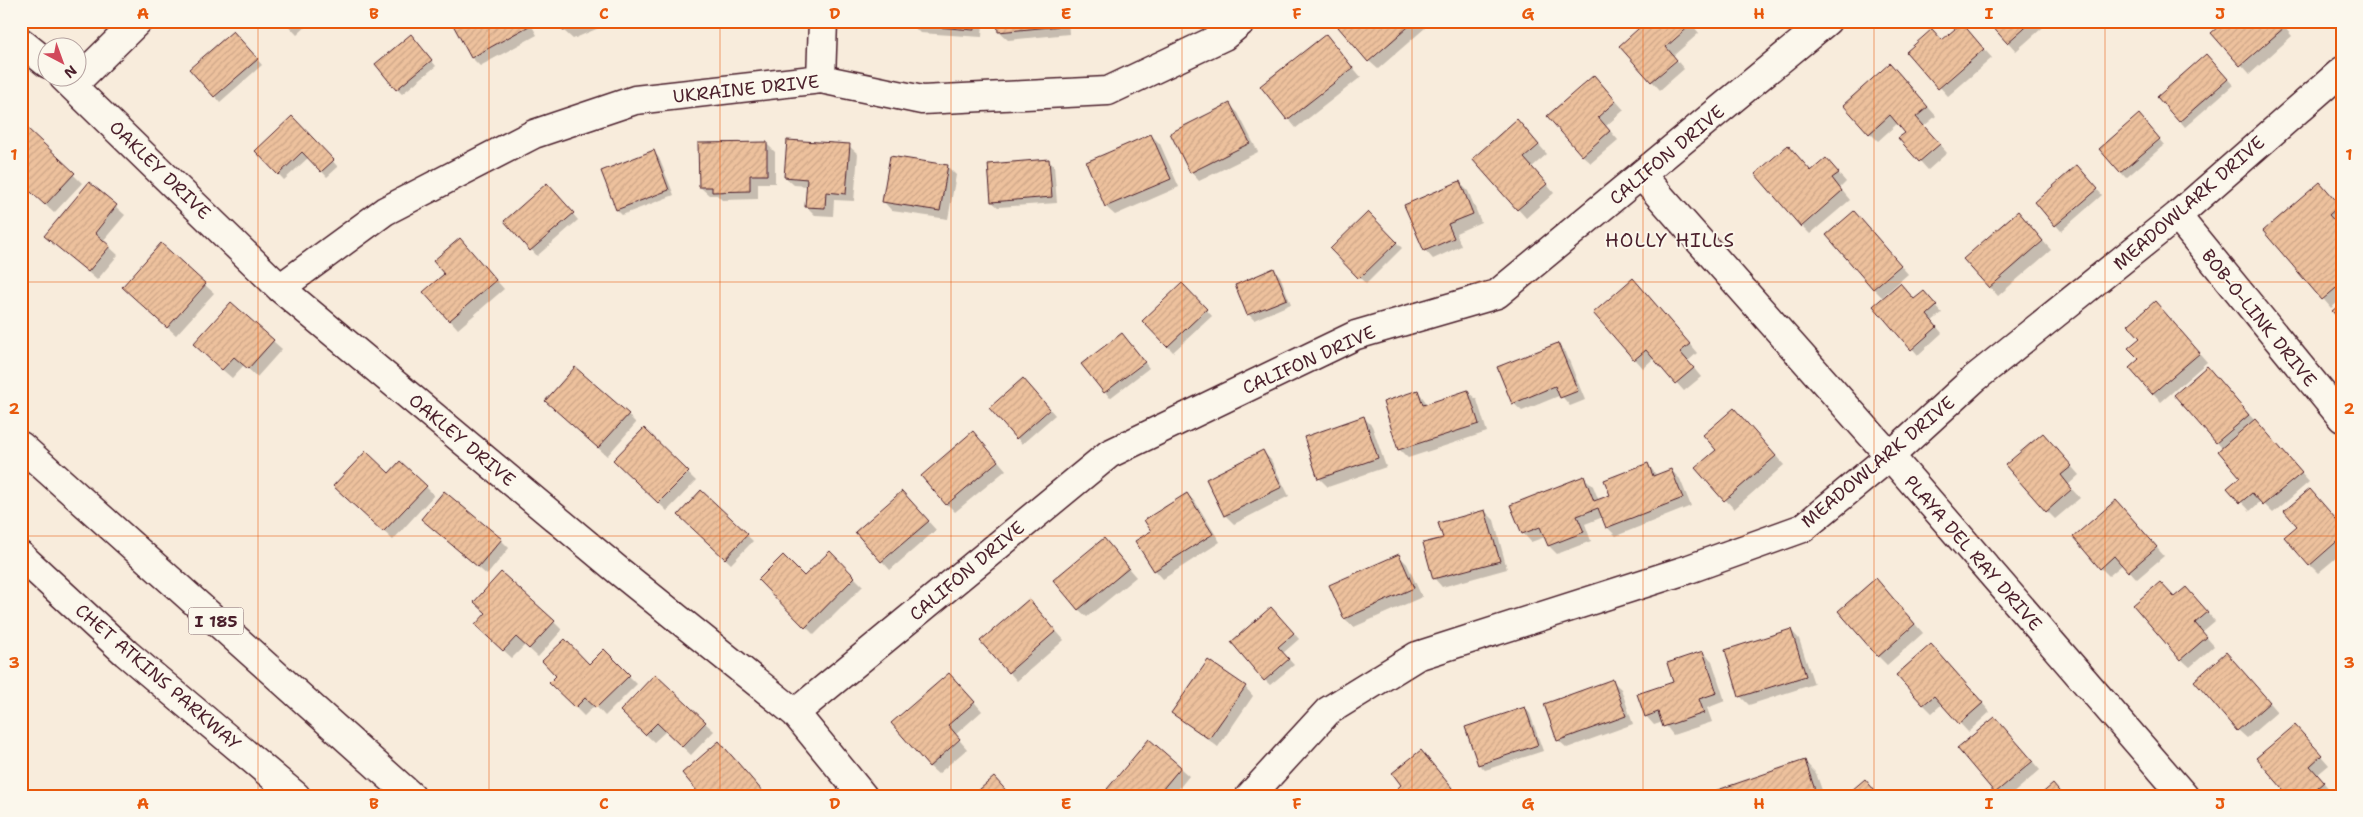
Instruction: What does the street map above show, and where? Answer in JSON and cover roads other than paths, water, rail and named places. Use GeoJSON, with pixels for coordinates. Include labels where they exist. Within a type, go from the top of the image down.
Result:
{"type":"FeatureCollection","features":[{"type":"Feature","properties":{"kind":"main road"},"geometry":{"type":"LineString","coordinates":[[88,64],[138,21]]}},
{"type":"Feature","properties":{"kind":"main road"},"geometry":{"type":"LineString","coordinates":[[821,79],[823,21]]}},
{"type":"Feature","properties":{"kind":"main road","name":"UKRAINE DRIVE"},"geometry":{"type":"LineString","coordinates":[[280,288],[385,211],[534,134],[635,100],[821,79],[922,100],[1108,91],[1224,36],[1242,21]]}},
{"type":"Feature","properties":{"kind":"main road","name":"CALIFON DRIVE"},"geometry":{"type":"LineString","coordinates":[[795,713],[1109,454],[1356,334],[1497,294],[1642,176],[1827,21]]}},
{"type":"Feature","properties":{"kind":"main road"},"geometry":{"type":"LineString","coordinates":[[21,42],[38,56]]}},
{"type":"Feature","properties":{"kind":"main road","name":"MEADOWLARK DRIVE"},"geometry":{"type":"LineString","coordinates":[[1250,796],[1328,711],[1417,656],[1689,568],[1803,528],[1890,456],[1974,379],[2177,216],[2342,71]]}},
{"type":"Feature","properties":{"kind":"main road","name":"OAKLEY DRIVE"},"geometry":{"type":"LineString","coordinates":[[75,88],[280,288],[620,572],[795,713],[863,796]]}},
{"type":"Feature","properties":{"kind":"main road","name":"PLAYA DEL RAY DRIVE"},"geometry":{"type":"LineString","coordinates":[[1642,176],[1890,456],[2184,796]]}},
{"type":"Feature","properties":{"kind":"main road","name":"BOB-O-LINK DRIVE"},"geometry":{"type":"LineString","coordinates":[[2177,216],[2342,418]]}},
{"type":"Feature","properties":{"kind":"main road","name":"I 185"},"geometry":{"type":"LineString","coordinates":[[21,446],[411,796]]}},
{"type":"Feature","properties":{"kind":"main road","name":"CHET ATKINS PARKWAY"},"geometry":{"type":"LineString","coordinates":[[21,556],[126,652],[296,796]]}},
{"type":"Feature","properties":{"kind":"district","name":"HOLLY HILLS"},"geometry":{"type":"Point","coordinates":[1670,240]}}]}
